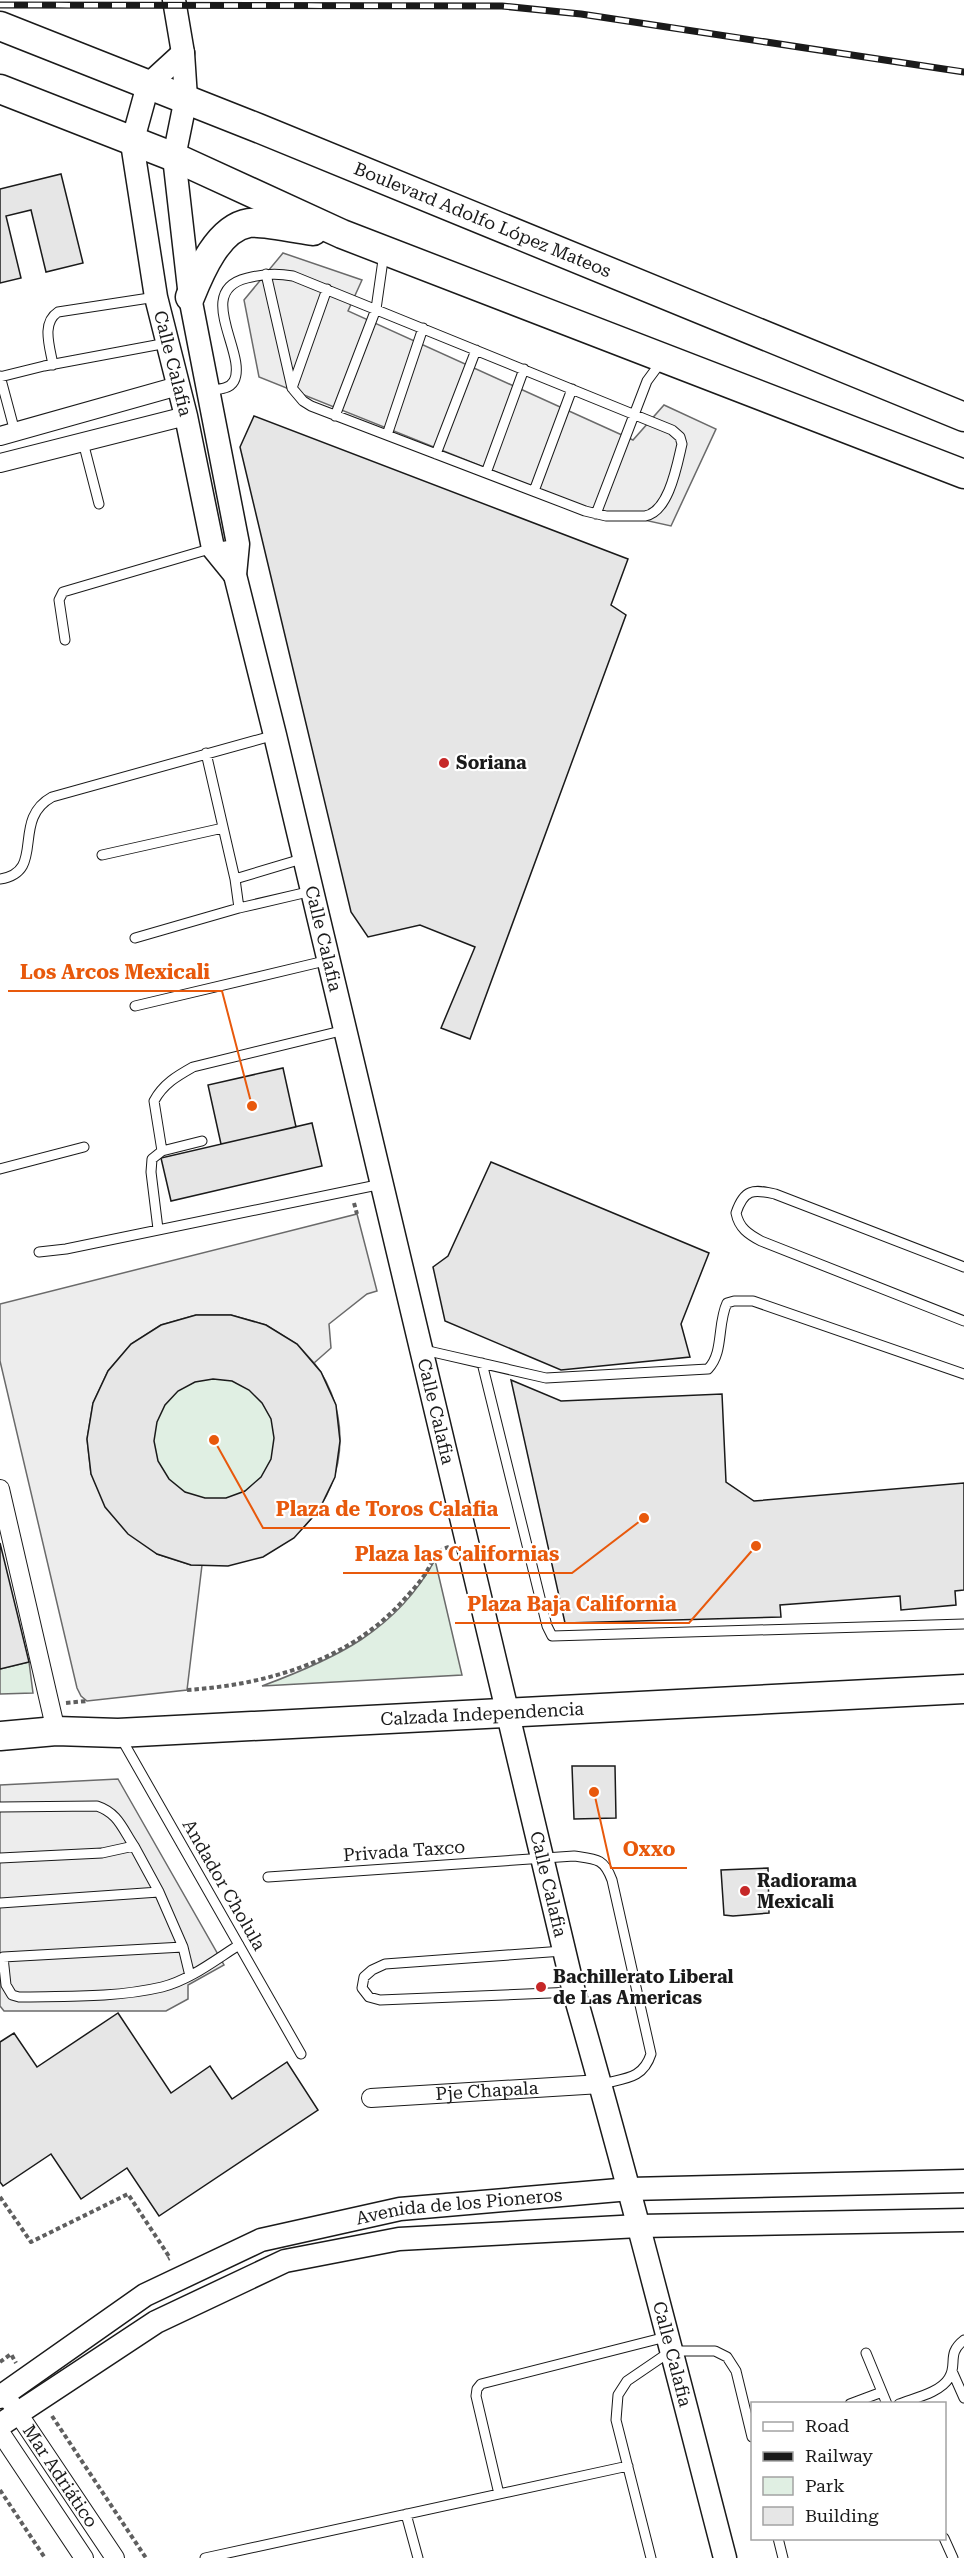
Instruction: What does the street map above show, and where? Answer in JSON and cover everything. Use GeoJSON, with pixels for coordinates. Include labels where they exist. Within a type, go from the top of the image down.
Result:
{"type":"FeatureCollection","features":[{"type":"Feature","properties":{"kind":"main road","name":"Boulevard Adolfo López Mateos"},"geometry":{"type":"LineString","coordinates":[[0,26],[186,98],[964,417]]}},
{"type":"Feature","properties":{"kind":"main road"},"geometry":{"type":"LineString","coordinates":[[0,89],[132,143],[174,157],[342,234],[964,474]]}},
{"type":"Feature","properties":{"kind":"main road"},"geometry":{"type":"LineString","coordinates":[[190,297],[200,273],[217,244],[238,228],[249,223],[342,234]]}},
{"type":"Feature","properties":{"kind":"main road","name":"Calzada Independencia"},"geometry":{"type":"LineString","coordinates":[[0,1736],[56,1731],[118,1733],[964,1689]]}},
{"type":"Feature","properties":{"kind":"street","name":"Calle Calafia"},"geometry":{"type":"LineString","coordinates":[[174,0],[183,53],[186,98],[174,157],[190,297],[238,544],[235,576],[305,858],[574,1992],[630,2189],[725,2558]]}},
{"type":"Feature","properties":{"kind":"street"},"geometry":{"type":"LineString","coordinates":[[132,143],[148,85],[183,53]]}},
{"type":"Feature","properties":{"kind":"street","name":"Calle Calafia"},"geometry":{"type":"LineString","coordinates":[[132,143],[156,297],[186,416],[213,548],[235,576]]}},
{"type":"Feature","properties":{"kind":"street"},"geometry":{"type":"LineString","coordinates":[[7,434],[178,386]]}},
{"type":"Feature","properties":{"kind":"street"},"geometry":{"type":"LineString","coordinates":[[0,463],[186,416]]}},
{"type":"Feature","properties":{"kind":"street"},"geometry":{"type":"LineString","coordinates":[[0,1488],[56,1731]]}},
{"type":"Feature","properties":{"kind":"street","name":"Pje Chapala"},"geometry":{"type":"LineString","coordinates":[[371,2098],[601,2084]]}},
{"type":"Feature","properties":{"kind":"street","name":"Avenida de los Pioneros"},"geometry":{"type":"LineString","coordinates":[[2,2395],[145,2295],[261,2240],[400,2210],[630,2189],[964,2181]]}},
{"type":"Feature","properties":{"kind":"street","name":"Avenida de los Pioneros"},"geometry":{"type":"LineString","coordinates":[[9,2419],[156,2322],[285,2261],[399,2239],[639,2226],[964,2220]]}},
{"type":"Feature","properties":{"kind":"street","name":"Mar Adriático"},"geometry":{"type":"LineString","coordinates":[[2,2395],[9,2419],[116,2558]]}},
{"type":"Feature","properties":{"kind":"street","name":"Mar Adriático"},"geometry":{"type":"LineString","coordinates":[[0,2433],[84,2558]]}},
{"type":"Feature","properties":{"kind":"lane"},"geometry":{"type":"LineString","coordinates":[[335,416],[376,309],[384,250]]}},
{"type":"Feature","properties":{"kind":"lane"},"geometry":{"type":"LineString","coordinates":[[209,390],[227,387],[232,384],[236,374],[224,311],[224,296],[228,288],[234,281],[266,274],[277,273],[293,276],[672,430],[680,437],[682,444],[665,499],[651,515],[606,516],[596,514],[311,406],[292,388],[266,274]]}},
{"type":"Feature","properties":{"kind":"lane"},"geometry":{"type":"LineString","coordinates":[[292,388],[327,289]]}},
{"type":"Feature","properties":{"kind":"lane"},"geometry":{"type":"LineString","coordinates":[[53,365],[48,322],[58,312],[156,297]]}},
{"type":"Feature","properties":{"kind":"lane"},"geometry":{"type":"LineString","coordinates":[[387,435],[423,328]]}},
{"type":"Feature","properties":{"kind":"lane"},"geometry":{"type":"LineString","coordinates":[[7,434],[0,376],[167,343]]}},
{"type":"Feature","properties":{"kind":"lane"},"geometry":{"type":"LineString","coordinates":[[436,454],[476,350]]}},
{"type":"Feature","properties":{"kind":"lane"},"geometry":{"type":"LineString","coordinates":[[596,514],[647,381],[664,358]]}},
{"type":"Feature","properties":{"kind":"lane"},"geometry":{"type":"LineString","coordinates":[[486,473],[524,369]]}},
{"type":"Feature","properties":{"kind":"lane"},"geometry":{"type":"LineString","coordinates":[[534,491],[572,389]]}},
{"type":"Feature","properties":{"kind":"lane"},"geometry":{"type":"LineString","coordinates":[[83,442],[99,504]]}},
{"type":"Feature","properties":{"kind":"lane"},"geometry":{"type":"LineString","coordinates":[[64,640],[58,600],[63,592],[213,548],[238,544]]}},
{"type":"Feature","properties":{"kind":"lane"},"geometry":{"type":"LineString","coordinates":[[1,877],[10,878],[23,866],[27,854],[31,820],[42,802],[71,790],[275,735]]}},
{"type":"Feature","properties":{"kind":"lane"},"geometry":{"type":"LineString","coordinates":[[206,753],[235,879],[239,908]]}},
{"type":"Feature","properties":{"kind":"lane"},"geometry":{"type":"LineString","coordinates":[[102,855],[223,828]]}},
{"type":"Feature","properties":{"kind":"lane"},"geometry":{"type":"LineString","coordinates":[[235,879],[305,858]]}},
{"type":"Feature","properties":{"kind":"lane"},"geometry":{"type":"LineString","coordinates":[[135,938],[239,908],[312,891]]}},
{"type":"Feature","properties":{"kind":"lane"},"geometry":{"type":"LineString","coordinates":[[135,1006],[329,960]]}},
{"type":"Feature","properties":{"kind":"lane"},"geometry":{"type":"LineString","coordinates":[[162,1151],[154,1101],[165,1085],[175,1077],[193,1067],[345,1030]]}},
{"type":"Feature","properties":{"kind":"lane"},"geometry":{"type":"LineString","coordinates":[[158,1228],[150,1165],[152,1159],[162,1151],[202,1141]]}},
{"type":"Feature","properties":{"kind":"lane"},"geometry":{"type":"LineString","coordinates":[[0,1169],[84,1147]]}},
{"type":"Feature","properties":{"kind":"lane"},"geometry":{"type":"LineString","coordinates":[[39,1252],[66,1249],[158,1228],[382,1184]]}},
{"type":"Feature","properties":{"kind":"lane"},"geometry":{"type":"LineString","coordinates":[[964,1267],[775,1194],[756,1190],[748,1194],[736,1213],[738,1222],[745,1232],[761,1242],[964,1321]]}},
{"type":"Feature","properties":{"kind":"lane"},"geometry":{"type":"LineString","coordinates":[[422,1350],[546,1378],[561,1379],[708,1369],[716,1360],[722,1313],[727,1303],[753,1301],[964,1374]]}},
{"type":"Feature","properties":{"kind":"lane"},"geometry":{"type":"LineString","coordinates":[[482,1363],[549,1633],[552,1636],[964,1624]]}},
{"type":"Feature","properties":{"kind":"lane","name":"Andador Cholula"},"geometry":{"type":"LineString","coordinates":[[118,1733],[301,2054]]}},
{"type":"Feature","properties":{"kind":"lane"},"geometry":{"type":"LineString","coordinates":[[0,1807],[97,1806],[109,1810],[134,1846],[159,1892],[183,1947],[190,1976]]}},
{"type":"Feature","properties":{"kind":"lane"},"geometry":{"type":"LineString","coordinates":[[0,1858],[102,1853],[134,1846]]}},
{"type":"Feature","properties":{"kind":"lane","name":"Privada Taxco"},"geometry":{"type":"LineString","coordinates":[[268,1877],[574,1856],[597,1859],[607,1866],[612,1880],[651,2054],[647,2065],[640,2073],[601,2084]]}},
{"type":"Feature","properties":{"kind":"lane"},"geometry":{"type":"LineString","coordinates":[[0,1903],[159,1892]]}},
{"type":"Feature","properties":{"kind":"lane"},"geometry":{"type":"LineString","coordinates":[[183,1947],[2,1957],[8,1991],[18,1997],[114,1994],[163,1987],[190,1976],[239,1946]]}},
{"type":"Feature","properties":{"kind":"lane"},"geometry":{"type":"LineString","coordinates":[[564,1951],[385,1964],[364,1977],[362,1988],[369,1997],[380,2000],[574,1992]]}},
{"type":"Feature","properties":{"kind":"lane"},"geometry":{"type":"LineString","coordinates":[[964,2340],[956,2348],[952,2359],[952,2371],[964,2398]]}},
{"type":"Feature","properties":{"kind":"lane"},"geometry":{"type":"LineString","coordinates":[[499,2494],[476,2396],[477,2389],[482,2384],[669,2344],[715,2351],[727,2357],[736,2371],[751,2429]]}},
{"type":"Feature","properties":{"kind":"lane"},"geometry":{"type":"LineString","coordinates":[[651,2558],[616,2420],[618,2395],[627,2381],[669,2344]]}},
{"type":"Feature","properties":{"kind":"lane"},"geometry":{"type":"LineString","coordinates":[[866,2354],[887,2402]]}},
{"type":"Feature","properties":{"kind":"lane"},"geometry":{"type":"LineString","coordinates":[[901,2402],[943,2385],[952,2371]]}},
{"type":"Feature","properties":{"kind":"lane"},"geometry":{"type":"LineString","coordinates":[[853,2402],[882,2392]]}},
{"type":"Feature","properties":{"kind":"lane"},"geometry":{"type":"LineString","coordinates":[[205,2558],[628,2466]]}},
{"type":"Feature","properties":{"kind":"lane"},"geometry":{"type":"LineString","coordinates":[[406,2514],[418,2558]]}},
{"type":"Feature","properties":{"kind":"lane"},"geometry":{"type":"LineString","coordinates":[[778,2540],[783,2558]]}},
{"type":"Feature","properties":{"kind":"lane"},"geometry":{"type":"LineString","coordinates":[[946,2540],[953,2558]]}},
{"type":"Feature","properties":{"kind":"path"},"geometry":{"type":"LineString","coordinates":[[188,1690],[222,1688],[276,1675],[316,1662],[347,1647],[378,1625],[400,1604],[423,1577],[440,1551],[467,1541]]}},
{"type":"Feature","properties":{"kind":"path"},"geometry":{"type":"LineString","coordinates":[[0,2197],[31,2242],[128,2194],[170,2258],[160,2264]]}},
{"type":"Feature","properties":{"kind":"path"},"geometry":{"type":"LineString","coordinates":[[15,2361],[25,2354]]}},
{"type":"Feature","properties":{"kind":"path"},"geometry":{"type":"LineString","coordinates":[[52,2416],[146,2558]]}},
{"type":"Feature","properties":{"kind":"path"},"geometry":{"type":"LineString","coordinates":[[0,2490],[45,2558]]}},
{"type":"Feature","properties":{"kind":"green space"},"geometry":{"type":"Polygon","coordinates":[[[215,1314],[239,1317],[263,1324],[284,1335],[303,1351],[319,1370],[330,1391],[337,1415],[340,1439],[337,1463],[330,1487],[319,1508],[303,1527],[284,1543],[263,1554],[239,1561],[215,1564],[191,1561],[167,1554],[146,1543],[127,1527],[111,1508],[100,1487],[93,1463],[90,1439],[93,1415],[100,1391],[111,1370],[127,1351],[146,1335],[167,1324],[191,1317],[215,1314]]]}},
{"type":"Feature","properties":{"kind":"green space"},"geometry":{"type":"Polygon","coordinates":[[[435,1560],[462,1675],[262,1686],[314,1665],[361,1640],[402,1606],[435,1560]]]}},
{"type":"Feature","properties":{"kind":"green space"},"geometry":{"type":"Polygon","coordinates":[[[29,1662],[33,1693],[0,1694],[0,1669],[29,1662]]]}},
{"type":"Feature","properties":{"kind":"shaded area"},"geometry":{"type":"Polygon","coordinates":[[[283,253],[362,280],[348,311],[633,440],[664,405],[716,429],[671,526],[581,506],[259,377],[244,300],[283,253]]]}},
{"type":"Feature","properties":{"kind":"shaded area"},"geometry":{"type":"Polygon","coordinates":[[[357,1214],[377,1291],[367,1294],[329,1324],[331,1348],[314,1363],[297,1344],[266,1325],[231,1315],[196,1315],[161,1325],[131,1344],[108,1371],[93,1403],[87,1439],[91,1474],[157,1554],[191,1565],[202,1565],[187,1690],[87,1701],[77,1688],[0,1361],[0,1304],[357,1214]]]}},
{"type":"Feature","properties":{"kind":"shaded area"},"geometry":{"type":"Polygon","coordinates":[[[118,1779],[224,1965],[188,1985],[188,1999],[166,2011],[4,2011],[0,2006],[0,1785],[118,1779]]]}},
{"type":"Feature","properties":{"kind":"building"},"geometry":{"type":"Polygon","coordinates":[[[61,174],[83,263],[46,272],[31,210],[6,216],[21,278],[0,283],[0,189],[61,174]]]}},
{"type":"Feature","properties":{"kind":"building","name":"Soriana"},"geometry":{"type":"Polygon","coordinates":[[[254,416],[628,559],[611,605],[626,615],[470,1039],[441,1028],[475,947],[420,925],[368,937],[351,912],[240,447],[254,416]]]}},
{"type":"Feature","properties":{"kind":"building"},"geometry":{"type":"Polygon","coordinates":[[[283,1068],[296,1127],[221,1144],[208,1085],[283,1068]]]}},
{"type":"Feature","properties":{"kind":"building"},"geometry":{"type":"Polygon","coordinates":[[[312,1123],[322,1166],[171,1201],[161,1158],[312,1123]]]}},
{"type":"Feature","properties":{"kind":"building"},"geometry":{"type":"Polygon","coordinates":[[[491,1162],[709,1253],[681,1324],[690,1357],[561,1370],[445,1321],[433,1267],[448,1256],[491,1162]]]}},
{"type":"Feature","properties":{"kind":"building"},"geometry":{"type":"Polygon","coordinates":[[[196,1315],[231,1315],[266,1325],[297,1344],[321,1372],[336,1405],[340,1441],[335,1477],[319,1510],[294,1538],[263,1557],[228,1566],[191,1565],[157,1554],[128,1534],[105,1507],[91,1474],[87,1439],[93,1403],[108,1371],[131,1344],[161,1325],[196,1315]],[[213,1379],[195,1382],[178,1391],[165,1405],[157,1422],[154,1441],[158,1461],[169,1479],[185,1492],[205,1498],[226,1498],[245,1491],[261,1477],[271,1459],[274,1438],[271,1419],[262,1403],[249,1390],[232,1381],[213,1379]]]}},
{"type":"Feature","properties":{"kind":"building"},"geometry":{"type":"Polygon","coordinates":[[[511,1380],[561,1401],[722,1394],[726,1482],[754,1501],[964,1483],[964,1590],[955,1591],[956,1605],[901,1610],[900,1596],[780,1605],[781,1617],[565,1623],[511,1380]]]}},
{"type":"Feature","properties":{"kind":"building"},"geometry":{"type":"Polygon","coordinates":[[[0,1543],[29,1662],[0,1669],[0,1543]]]}},
{"type":"Feature","properties":{"kind":"building"},"geometry":{"type":"Polygon","coordinates":[[[572,1766],[615,1766],[616,1818],[574,1819],[572,1766]]]}},
{"type":"Feature","properties":{"kind":"building","name":"Radiorama Mexicali"},"geometry":{"type":"Polygon","coordinates":[[[768,1868],[769,1913],[724,1915],[721,1870],[768,1868]]]}},
{"type":"Feature","properties":{"kind":"building"},"geometry":{"type":"Polygon","coordinates":[[[118,2013],[171,2093],[210,2066],[232,2099],[287,2062],[318,2110],[159,2216],[127,2168],[81,2199],[51,2154],[3,2186],[0,2182],[0,2042],[14,2033],[37,2067],[118,2013]]]}},
{"type":"Feature","properties":{"kind":"railway"},"geometry":{"type":"LineString","coordinates":[[0,5],[502,6],[581,14],[964,72]]}},
{"type":"Feature","properties":{"kind":"place","name":"Soriana"},"geometry":{"type":"Point","coordinates":[444,763]}},
{"type":"Feature","properties":{"kind":"place","name":"Los Arcos Mexicali"},"geometry":{"type":"Point","coordinates":[252,1106]}},
{"type":"Feature","properties":{"kind":"place","name":"Plaza de Toros Calafia"},"geometry":{"type":"Point","coordinates":[214,1440]}},
{"type":"Feature","properties":{"kind":"place","name":"Plaza las Californias"},"geometry":{"type":"Point","coordinates":[644,1518]}},
{"type":"Feature","properties":{"kind":"place","name":"Plaza Baja California"},"geometry":{"type":"Point","coordinates":[756,1546]}},
{"type":"Feature","properties":{"kind":"place","name":"Oxxo"},"geometry":{"type":"Point","coordinates":[594,1792]}},
{"type":"Feature","properties":{"kind":"place","name":"Radiorama Mexicali"},"geometry":{"type":"Point","coordinates":[745,1891]}},
{"type":"Feature","properties":{"kind":"place","name":"Bachillerato Liberal de Las Americas"},"geometry":{"type":"Point","coordinates":[541,1987]}}]}
